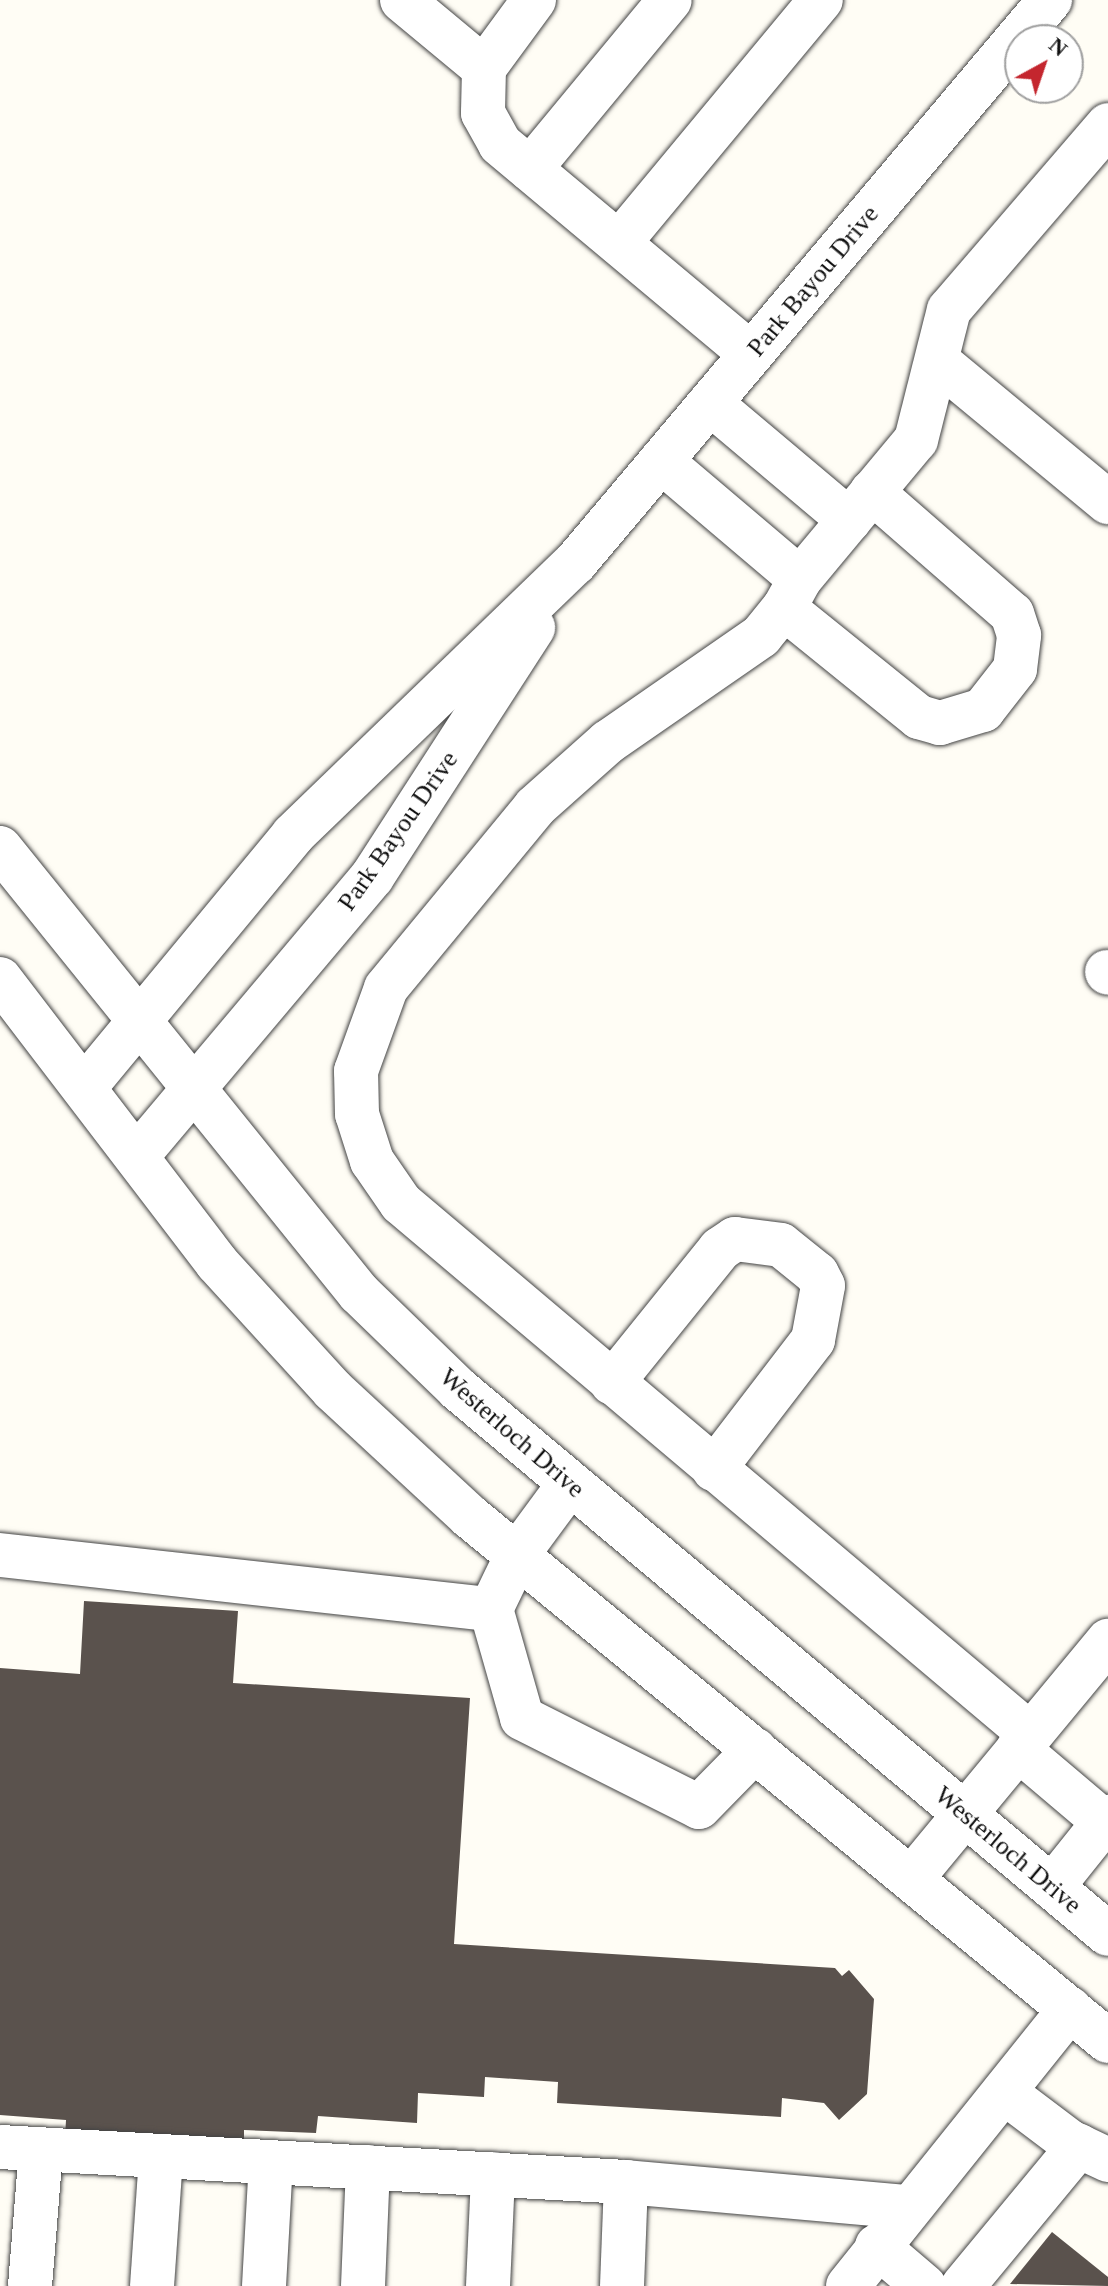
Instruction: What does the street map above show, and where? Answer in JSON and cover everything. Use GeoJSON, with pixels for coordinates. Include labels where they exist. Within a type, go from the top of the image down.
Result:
{"type":"FeatureCollection","features":[{"type":"Feature","properties":{"kind":"street"},"geometry":{"type":"LineString","coordinates":[[402,0],[484,68]]}},
{"type":"Feature","properties":{"kind":"street"},"geometry":{"type":"LineString","coordinates":[[534,0],[487,54],[483,113],[500,144],[751,354]]}},
{"type":"Feature","properties":{"kind":"street"},"geometry":{"type":"LineString","coordinates":[[530,169],[670,0]]}},
{"type":"Feature","properties":{"kind":"street"},"geometry":{"type":"LineString","coordinates":[[619,243],[821,0]]}},
{"type":"Feature","properties":{"kind":"street","name":"Park Bayou Drive"},"geometry":{"type":"LineString","coordinates":[[84,1088],[293,835],[575,563],[1050,0]]}},
{"type":"Feature","properties":{"kind":"street"},"geometry":{"type":"LineString","coordinates":[[1052,1887],[1106,1820],[1024,1742],[714,1469],[401,1203],[368,1149],[357,1114],[356,1071],[386,988],[535,807],[608,742],[761,636],[916,440],[941,364],[949,310],[1108,125]]}},
{"type":"Feature","properties":{"kind":"street"},"geometry":{"type":"LineString","coordinates":[[941,364],[1108,502]]}},
{"type":"Feature","properties":{"kind":"street"},"geometry":{"type":"LineString","coordinates":[[661,461],[919,717],[940,723],[983,710],[1015,669],[1019,635],[1012,614],[710,403]]}},
{"type":"Feature","properties":{"kind":"street","name":"Park Bayou Drive"},"geometry":{"type":"LineString","coordinates":[[137,1156],[372,877],[575,563]]}},
{"type":"Feature","properties":{"kind":"street","name":"Westerloch Drive"},"geometry":{"type":"LineString","coordinates":[[0,848],[192,1091],[359,1293],[570,1483],[1108,1934]]}},
{"type":"Feature","properties":{"kind":"street"},"geometry":{"type":"LineString","coordinates":[[0,979],[217,1263],[333,1390],[517,1555],[1108,2041]]}},
{"type":"Feature","properties":{"kind":"street"},"geometry":{"type":"LineString","coordinates":[[612,1383],[735,1239],[781,1245],[817,1274],[823,1286],[813,1340],[714,1469]]}},
{"type":"Feature","properties":{"kind":"street"},"geometry":{"type":"LineString","coordinates":[[570,1483],[517,1555],[491,1609],[522,1718],[699,1807],[755,1750]]}},
{"type":"Feature","properties":{"kind":"street"},"geometry":{"type":"LineString","coordinates":[[0,1555],[491,1609]]}},
{"type":"Feature","properties":{"kind":"street"},"geometry":{"type":"LineString","coordinates":[[912,1878],[1108,1641]]}},
{"type":"Feature","properties":{"kind":"street"},"geometry":{"type":"LineString","coordinates":[[848,2286],[906,2207],[1070,2009]]}},
{"type":"Feature","properties":{"kind":"street"},"geometry":{"type":"LineString","coordinates":[[963,2286],[1093,2153],[1004,2092]]}},
{"type":"Feature","properties":{"kind":"street"},"geometry":{"type":"LineString","coordinates":[[30,2286],[20,2148],[626,2182],[906,2207]]}},
{"type":"Feature","properties":{"kind":"street"},"geometry":{"type":"LineString","coordinates":[[152,2286],[161,2156]]}},
{"type":"Feature","properties":{"kind":"street"},"geometry":{"type":"LineString","coordinates":[[264,2286],[271,2162]]}},
{"type":"Feature","properties":{"kind":"street"},"geometry":{"type":"LineString","coordinates":[[363,2286],[368,2167]]}},
{"type":"Feature","properties":{"kind":"street"},"geometry":{"type":"LineString","coordinates":[[488,2286],[493,2174]]}},
{"type":"Feature","properties":{"kind":"street"},"geometry":{"type":"LineString","coordinates":[[622,2286],[626,2182]]}},
{"type":"Feature","properties":{"kind":"street"},"geometry":{"type":"LineString","coordinates":[[877,2246],[924,2286]]}},
{"type":"Feature","properties":{"kind":"building"},"geometry":{"type":"Polygon","coordinates":[[[84,1601],[238,1611],[233,1683],[470,1698],[454,1944],[835,1968],[842,1976],[849,1970],[874,1999],[867,2094],[839,2120],[824,2103],[782,2098],[781,2117],[557,2103],[558,2082],[485,2077],[484,2097],[418,2093],[417,2123],[318,2116],[316,2133],[244,2130],[244,2147],[65,2137],[66,2120],[0,2115],[0,1668],[80,1674],[84,1601]]]}},
{"type":"Feature","properties":{"kind":"building"},"geometry":{"type":"Polygon","coordinates":[[[1052,2232],[1108,2277],[1108,2286],[1010,2284],[1052,2232]]]}}]}
